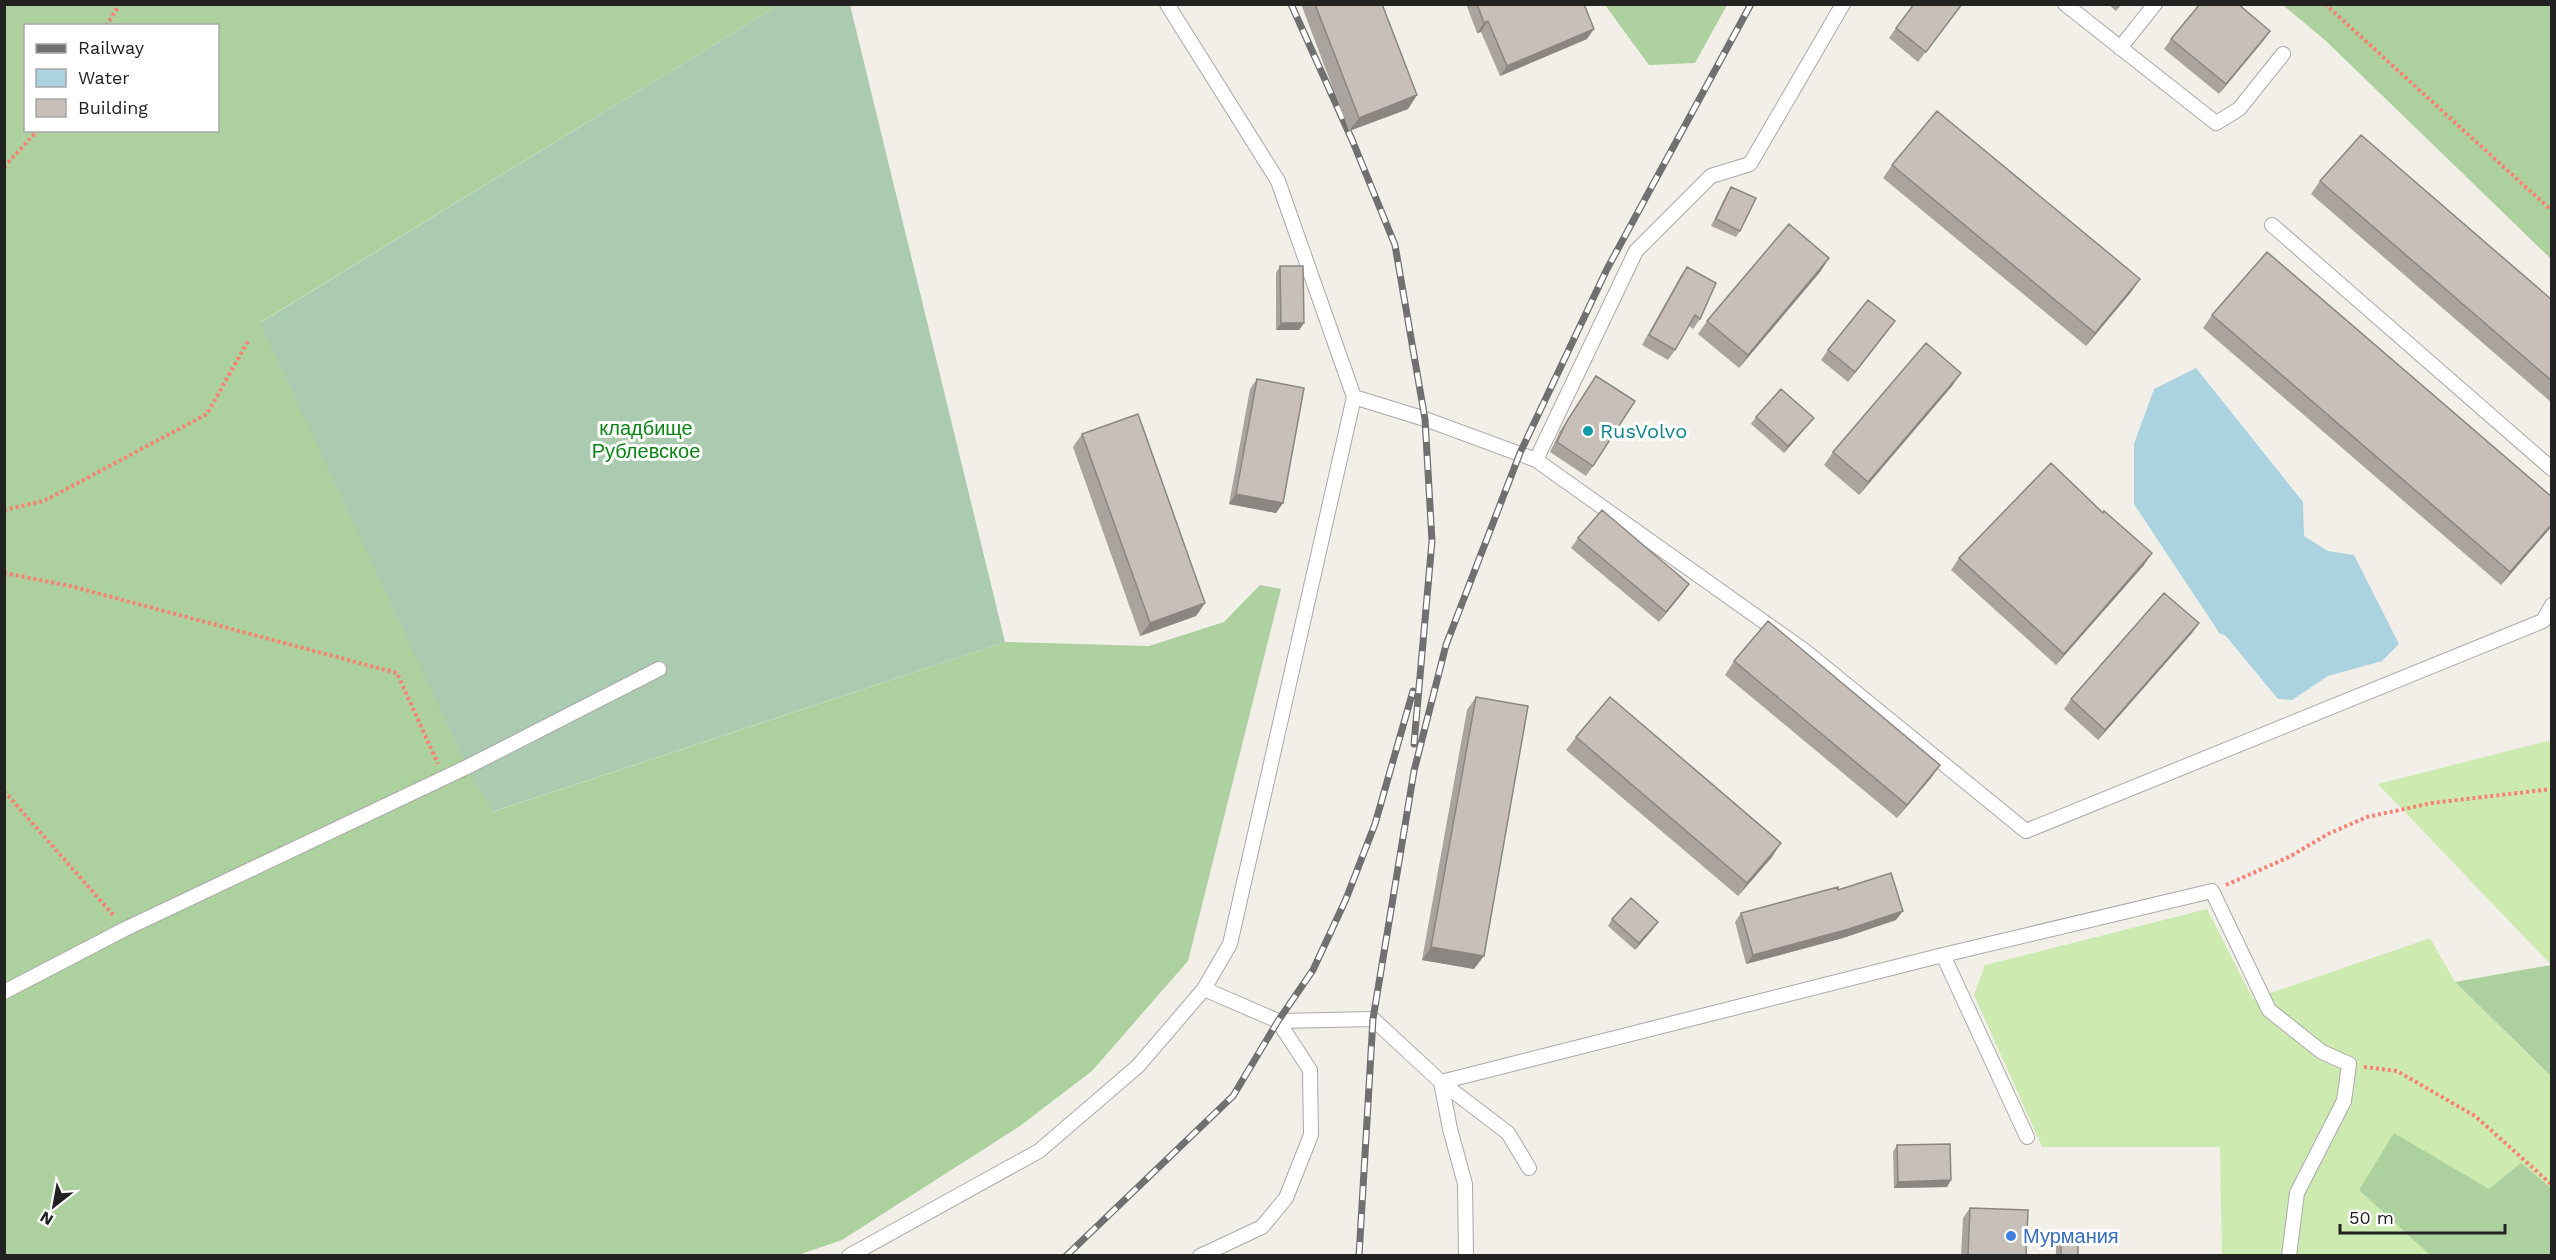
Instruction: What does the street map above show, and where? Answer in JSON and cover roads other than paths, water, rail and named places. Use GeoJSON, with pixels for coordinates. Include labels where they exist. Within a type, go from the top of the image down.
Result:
{"type":"FeatureCollection","features":[{"type":"Feature","properties":{"kind":"lane"},"geometry":{"type":"LineString","coordinates":[[849,1256],[1039,1151],[1138,1066],[1204,989],[1230,944],[1354,397],[1278,181],[1167,4]]}},
{"type":"Feature","properties":{"kind":"lane"},"geometry":{"type":"LineString","coordinates":[[1536,460],[1636,251],[1711,176],[1750,164],[1844,4]]}},
{"type":"Feature","properties":{"kind":"lane"},"geometry":{"type":"LineString","coordinates":[[2065,4],[2216,123],[2239,109],[2283,54]]}},
{"type":"Feature","properties":{"kind":"lane"},"geometry":{"type":"LineString","coordinates":[[2120,48],[2155,4]]}},
{"type":"Feature","properties":{"kind":"lane"},"geometry":{"type":"LineString","coordinates":[[2272,225],[2552,469]]}},
{"type":"Feature","properties":{"kind":"lane"},"geometry":{"type":"LineString","coordinates":[[1354,397],[1425,419],[1536,460],[1805,651],[2026,831],[2543,621],[2552,605]]}},
{"type":"Feature","properties":{"kind":"lane"},"geometry":{"type":"LineString","coordinates":[[4,992],[125,929],[444,778],[659,669]]}},
{"type":"Feature","properties":{"kind":"lane"},"geometry":{"type":"LineString","coordinates":[[1441,1082],[1943,955],[2212,891],[2268,1010],[2322,1052],[2349,1064],[2344,1101],[2296,1193],[2289,1256]]}},
{"type":"Feature","properties":{"kind":"lane"},"geometry":{"type":"LineString","coordinates":[[1943,955],[2027,1137]]}},
{"type":"Feature","properties":{"kind":"lane"},"geometry":{"type":"LineString","coordinates":[[1204,989],[1278,1021],[1373,1019],[1441,1082],[1508,1133],[1529,1168]]}},
{"type":"Feature","properties":{"kind":"lane"},"geometry":{"type":"LineString","coordinates":[[1200,1256],[1262,1227],[1286,1198],[1311,1135],[1310,1070],[1278,1021]]}},
{"type":"Feature","properties":{"kind":"lane"},"geometry":{"type":"LineString","coordinates":[[1441,1082],[1450,1129],[1466,1184],[1466,1256]]}},
{"type":"Feature","properties":{"kind":"water"},"geometry":{"type":"Polygon","coordinates":[[[2196,368],[2303,502],[2304,536],[2328,551],[2354,555],[2399,644],[2382,661],[2328,676],[2292,700],[2278,699],[2225,635],[2220,634],[2134,504],[2134,444],[2154,389],[2196,368]]]}},
{"type":"Feature","properties":{"kind":"railway"},"geometry":{"type":"LineString","coordinates":[[1291,4],[1353,142],[1395,245],[1425,419],[1432,541],[1414,744]]}},
{"type":"Feature","properties":{"kind":"railway"},"geometry":{"type":"LineString","coordinates":[[1359,1256],[1373,1019],[1414,771],[1446,645],[1520,453],[1607,269],[1751,4]]}},
{"type":"Feature","properties":{"kind":"railway"},"geometry":{"type":"LineString","coordinates":[[1066,1256],[1233,1096],[1278,1021],[1313,970],[1346,899],[1375,824],[1413,691]]}},
{"type":"Feature","properties":{"kind":"place","name":"RusVolvo"},"geometry":{"type":"Point","coordinates":[1588,431]}},
{"type":"Feature","properties":{"kind":"place","name":"Мурмания"},"geometry":{"type":"Point","coordinates":[2011,1236]}},
{"type":"Feature","properties":{"kind":"park label","name":"кладбище Рублевское"},"geometry":{"type":"Point","coordinates":[646,440]}}]}
